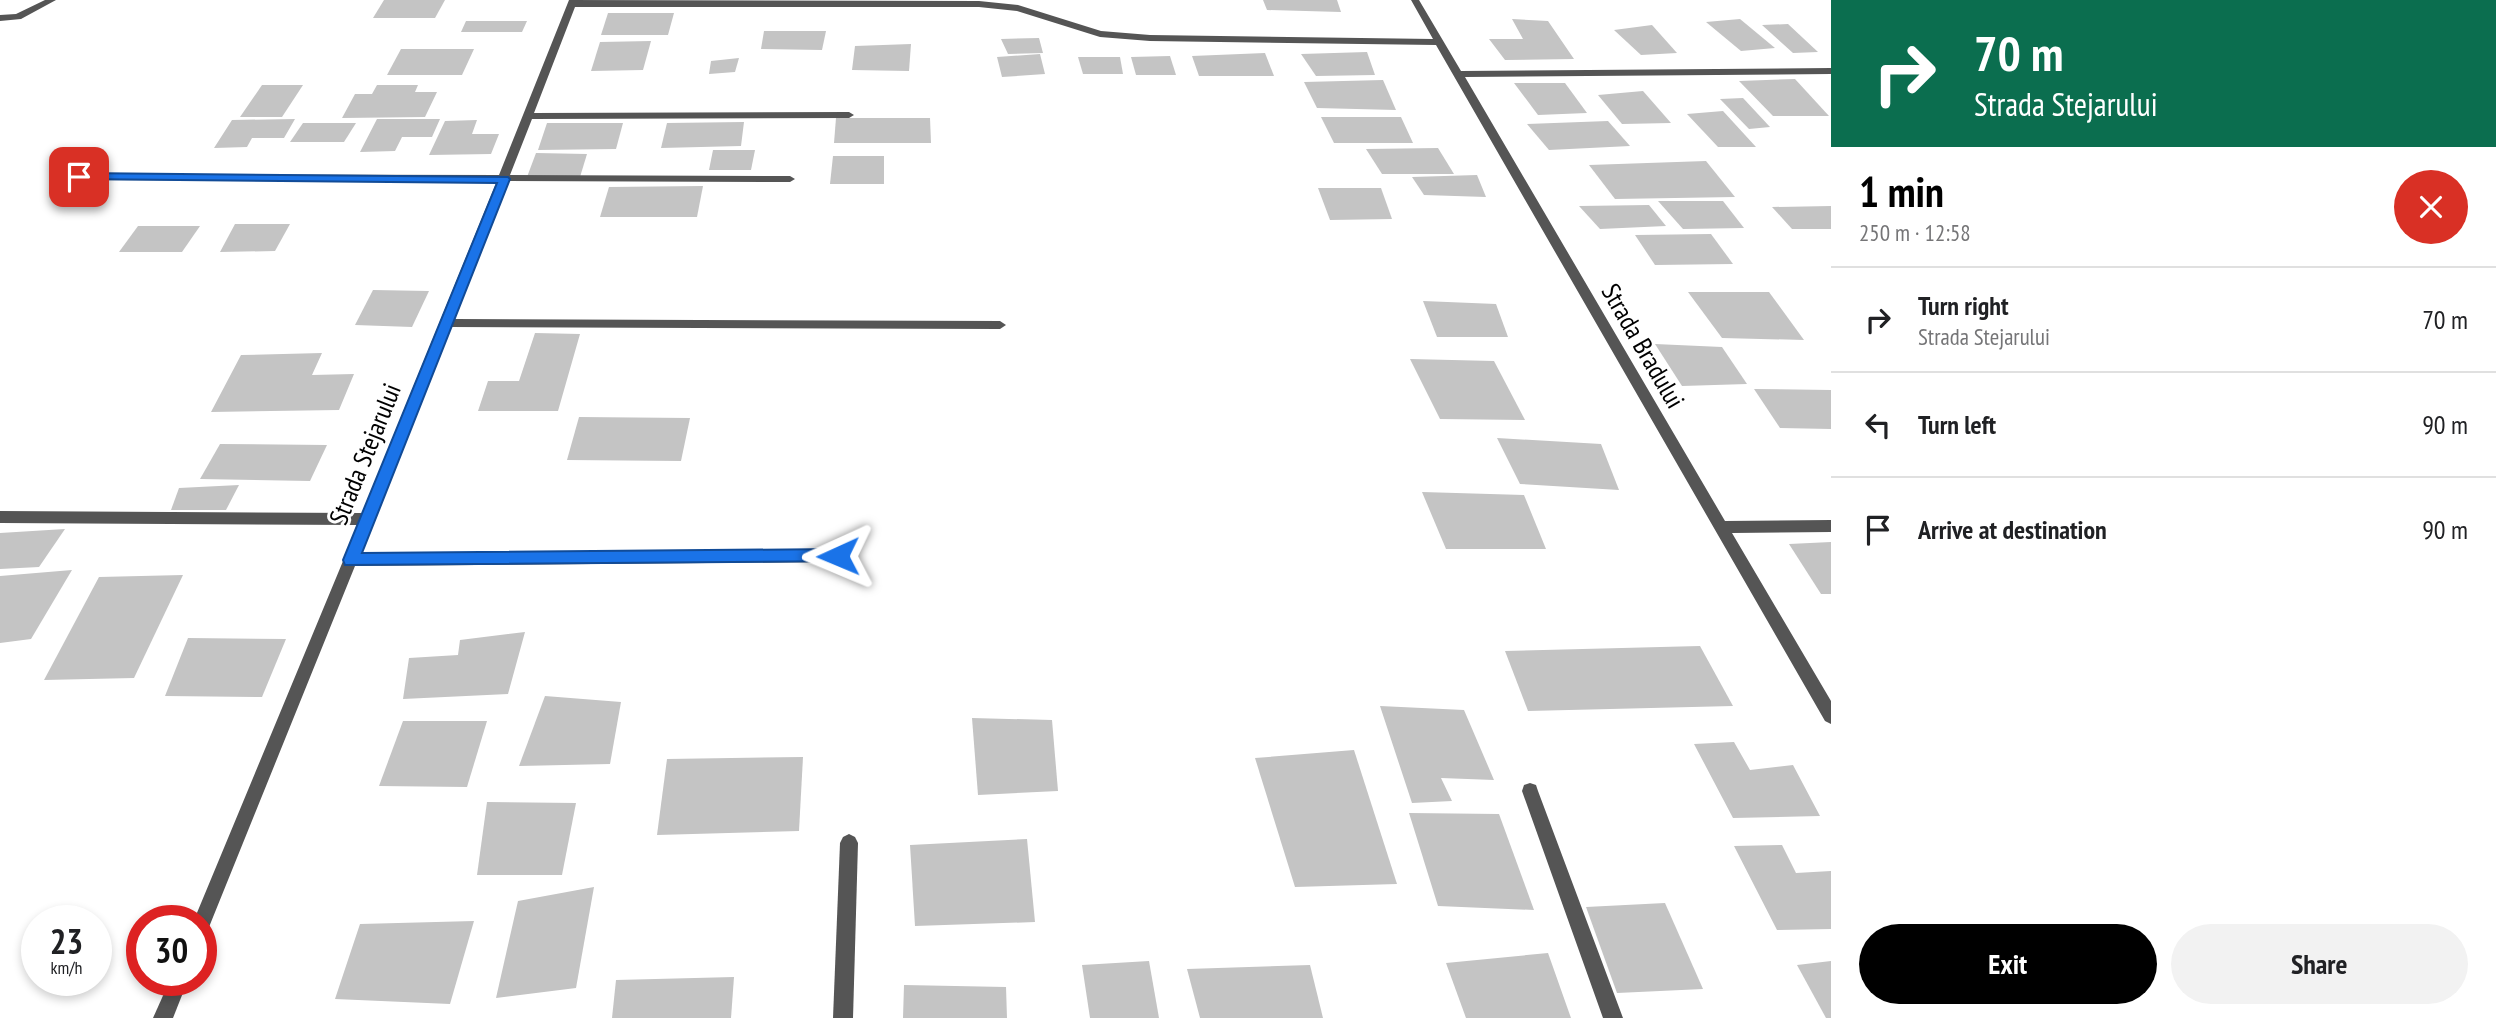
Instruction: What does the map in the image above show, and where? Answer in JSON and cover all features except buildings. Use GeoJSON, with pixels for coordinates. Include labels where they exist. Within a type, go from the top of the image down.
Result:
{"type":"FeatureCollection","features":[{"type":"Feature","properties":{"kind":"street"},"geometry":{"type":"LineString","coordinates":[[0,18],[18,17],[52,0]]}},
{"type":"Feature","properties":{"kind":"street","name":"Strada Bradului"},"geometry":{"type":"LineString","coordinates":[[1415,0],[1831,716]]}},
{"type":"Feature","properties":{"kind":"street"},"geometry":{"type":"LineString","coordinates":[[572,2],[979,4],[1018,8],[1100,34],[1150,38],[1439,42]]}},
{"type":"Feature","properties":{"kind":"street","name":"Strada Stejarului"},"geometry":{"type":"LineString","coordinates":[[210,905],[447,323],[572,2]]}},
{"type":"Feature","properties":{"kind":"street"},"geometry":{"type":"LineString","coordinates":[[1458,74],[1831,71]]}},
{"type":"Feature","properties":{"kind":"street"},"geometry":{"type":"LineString","coordinates":[[529,116],[849,115]]}},
{"type":"Feature","properties":{"kind":"street"},"geometry":{"type":"LineString","coordinates":[[79,177],[790,179]]}},
{"type":"Feature","properties":{"kind":"street"},"geometry":{"type":"LineString","coordinates":[[447,323],[1000,325]]}},
{"type":"Feature","properties":{"kind":"street"},"geometry":{"type":"LineString","coordinates":[[0,517],[367,519]]}},
{"type":"Feature","properties":{"kind":"street"},"geometry":{"type":"LineString","coordinates":[[1721,527],[1831,526]]}},
{"type":"Feature","properties":{"kind":"street"},"geometry":{"type":"LineString","coordinates":[[351,560],[838,556]]}},
{"type":"Feature","properties":{"kind":"street"},"geometry":{"type":"LineString","coordinates":[[1530,790],[1612,1018]]}},
{"type":"Feature","properties":{"kind":"street"},"geometry":{"type":"LineString","coordinates":[[843,1018],[849,842]]}},
{"type":"Feature","properties":{"kind":"street"},"geometry":{"type":"LineString","coordinates":[[163,1018],[172,996]]}},
{"type":"Feature","properties":{"kind":"route"},"geometry":{"type":"LineString","coordinates":[[79,177],[504,179],[351,560],[838,556]]}}]}
